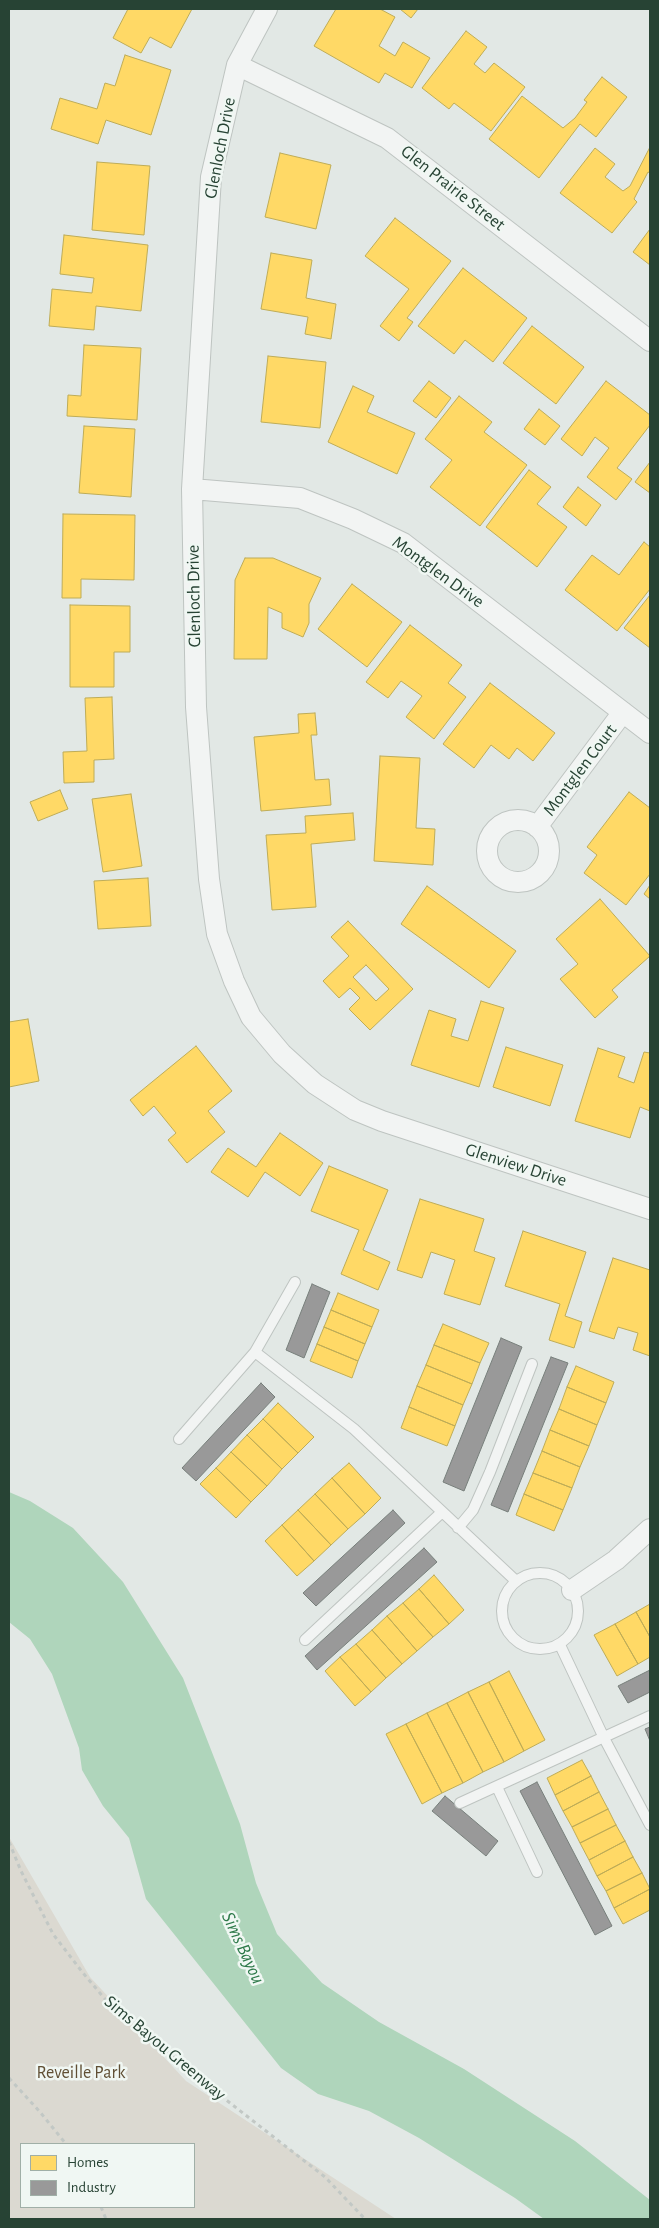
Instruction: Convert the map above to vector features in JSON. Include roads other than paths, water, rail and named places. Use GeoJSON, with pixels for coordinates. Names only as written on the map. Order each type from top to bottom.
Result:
{"type":"FeatureCollection","features":[{"type":"Feature","properties":{"kind":"street","name":"Glenloch Drive"},"geometry":{"type":"LineString","coordinates":[[267,9],[237,65],[211,178],[192,489],[196,707],[209,879],[217,934],[234,982],[251,1017],[282,1054],[316,1084],[355,1110],[382,1121]]}},
{"type":"Feature","properties":{"kind":"street","name":"Glen Prairie Street"},"geometry":{"type":"LineString","coordinates":[[237,65],[387,138],[650,341]]}},
{"type":"Feature","properties":{"kind":"street","name":"Montglen Drive"},"geometry":{"type":"LineString","coordinates":[[192,489],[300,498],[353,519],[403,543],[650,733]]}},
{"type":"Feature","properties":{"kind":"street","name":"Montglen Court"},"geometry":{"type":"LineString","coordinates":[[537,827],[623,712]]}},
{"type":"Feature","properties":{"kind":"street","name":"Glenview Drive"},"geometry":{"type":"LineString","coordinates":[[382,1121],[650,1208]]}},
{"type":"Feature","properties":{"kind":"street"},"geometry":{"type":"LineString","coordinates":[[572,1590],[616,1560],[650,1529]]}},
{"type":"Feature","properties":{"kind":"lane"},"geometry":{"type":"LineString","coordinates":[[179,1439],[255,1352],[295,1282]]}},
{"type":"Feature","properties":{"kind":"lane"},"geometry":{"type":"LineString","coordinates":[[255,1352],[354,1429],[441,1513],[516,1581]]}},
{"type":"Feature","properties":{"kind":"lane"},"geometry":{"type":"LineString","coordinates":[[458,1528],[473,1510],[480,1495],[532,1364]]}},
{"type":"Feature","properties":{"kind":"lane"},"geometry":{"type":"LineString","coordinates":[[305,1640],[441,1513]]}},
{"type":"Feature","properties":{"kind":"lane"},"geometry":{"type":"LineString","coordinates":[[540,1573],[552,1575],[563,1581],[572,1590],[578,1601],[579,1614],[576,1626],[570,1636],[560,1645],[548,1649],[535,1650],[523,1646],[512,1638],[504,1621],[503,1602],[508,1590],[516,1581],[527,1575],[540,1573]]}},
{"type":"Feature","properties":{"kind":"lane"},"geometry":{"type":"LineString","coordinates":[[560,1645],[604,1738],[650,1826]]}},
{"type":"Feature","properties":{"kind":"lane"},"geometry":{"type":"LineString","coordinates":[[460,1803],[497,1788],[650,1716]]}},
{"type":"Feature","properties":{"kind":"lane"},"geometry":{"type":"LineString","coordinates":[[497,1788],[537,1872]]}},
{"type":"Feature","properties":{"kind":"water","name":"Sims Bayou"},"geometry":{"type":"Polygon","coordinates":[[[9,1492],[30,1501],[73,1528],[123,1582],[183,1678],[240,1824],[256,1883],[277,1934],[322,1983],[379,2022],[464,2069],[575,2141],[650,2200],[650,2219],[544,2219],[515,2198],[419,2138],[369,2111],[318,2094],[281,2068],[146,1899],[129,1838],[103,1806],[82,1770],[79,1748],[52,1674],[30,1639],[9,1622],[9,1492]]]}},
{"type":"Feature","properties":{"kind":"park label","name":"Reveille Park"},"geometry":{"type":"Point","coordinates":[81,2073]}}]}
